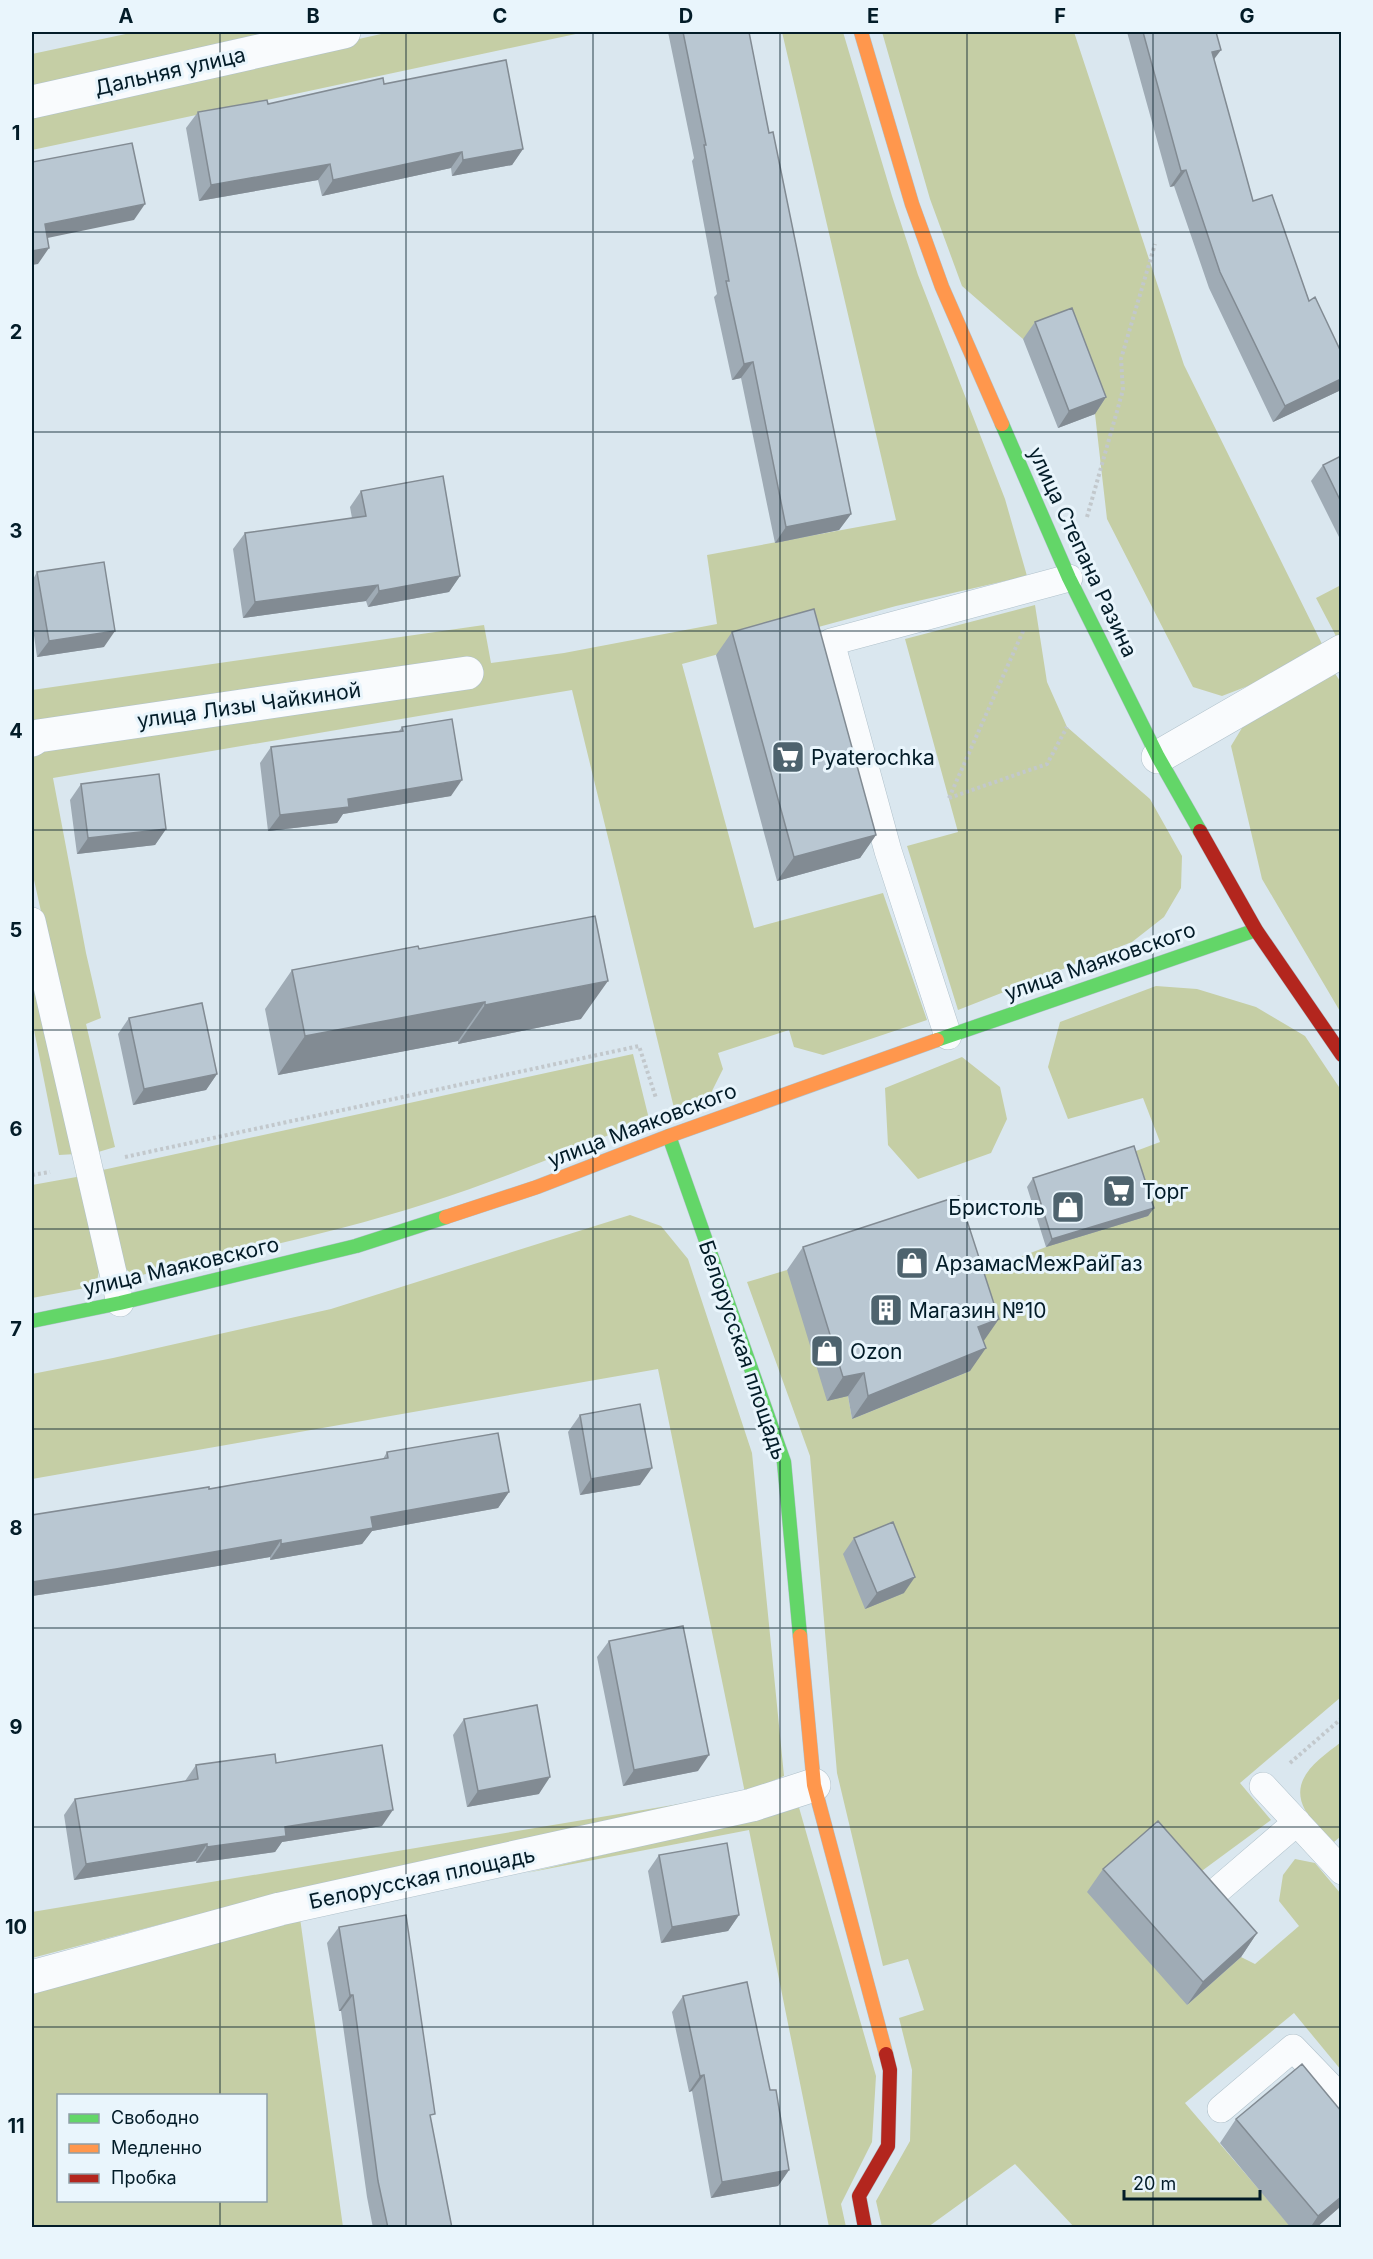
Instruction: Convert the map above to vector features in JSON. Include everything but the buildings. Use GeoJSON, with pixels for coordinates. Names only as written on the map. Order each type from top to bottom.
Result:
{"type":"FeatureCollection","features":[{"type":"Feature","properties":{"kind":"main road","name":"улица Степана Разина"},"geometry":{"type":"LineString","coordinates":[[861,32],[912,204],[942,287],[1069,578],[1158,757],[1256,930],[1341,1055]]}},
{"type":"Feature","properties":{"kind":"main road","name":"улица Маяковского"},"geometry":{"type":"LineString","coordinates":[[32,1321],[120,1303],[356,1246],[537,1187],[669,1136],[948,1036],[1256,930]]}},
{"type":"Feature","properties":{"kind":"main road","name":"Белорусская площадь"},"geometry":{"type":"LineString","coordinates":[[669,1136],[784,1462],[814,1785],[890,2070],[888,2146],[859,2196],[865,2228]]}},
{"type":"Feature","properties":{"kind":"street","name":"Дальняя улица"},"geometry":{"type":"LineString","coordinates":[[32,102],[344,32]]}},
{"type":"Feature","properties":{"kind":"street"},"geometry":{"type":"LineString","coordinates":[[1158,757],[1341,651]]}},
{"type":"Feature","properties":{"kind":"street","name":"улица Лизы Чайкиной"},"geometry":{"type":"LineString","coordinates":[[32,740],[38,736],[467,673]]}},
{"type":"Feature","properties":{"kind":"street","name":"Белорусская площадь"},"geometry":{"type":"LineString","coordinates":[[32,1977],[280,1909],[752,1805],[814,1785]]}},
{"type":"Feature","properties":{"kind":"lane"},"geometry":{"type":"LineString","coordinates":[[948,1036],[888,851],[831,642],[1069,578]]}},
{"type":"Feature","properties":{"kind":"lane"},"geometry":{"type":"LineString","coordinates":[[32,921],[120,1303]]}},
{"type":"Feature","properties":{"kind":"lane"},"geometry":{"type":"LineString","coordinates":[[1263,1786],[1341,1870]]}},
{"type":"Feature","properties":{"kind":"lane"},"geometry":{"type":"LineString","coordinates":[[1219,1889],[1296,1822]]}},
{"type":"Feature","properties":{"kind":"lane"},"geometry":{"type":"LineString","coordinates":[[1221,2109],[1293,2048],[1341,2099]]}},
{"type":"Feature","properties":{"kind":"path"},"geometry":{"type":"LineString","coordinates":[[949,798],[1047,764],[1067,727]]}},
{"type":"Feature","properties":{"kind":"path"},"geometry":{"type":"LineString","coordinates":[[32,1176],[639,1046],[669,1136]]}},
{"type":"Feature","properties":{"kind":"path"},"geometry":{"type":"LineString","coordinates":[[1263,1786],[1341,1718]]}},
{"type":"Feature","properties":{"kind":"green space"},"geometry":{"type":"Polygon","coordinates":[[[135,32],[290,32],[32,91],[32,54],[135,32]]]}},
{"type":"Feature","properties":{"kind":"green space"},"geometry":{"type":"Polygon","coordinates":[[[390,32],[585,32],[32,150],[32,112],[390,32]]]}},
{"type":"Feature","properties":{"kind":"green space"},"geometry":{"type":"Polygon","coordinates":[[[782,32],[843,32],[918,275],[1005,499],[1027,576],[896,606],[682,664],[754,928],[883,893],[927,1020],[823,1055],[794,1047],[789,1030],[718,1053],[723,1069],[710,1095],[674,1108],[572,690],[53,778],[86,953],[101,1018],[86,1024],[115,1147],[95,1153],[32,871],[32,690],[484,625],[491,663],[564,653],[717,624],[707,555],[896,520],[782,32]]]}},
{"type":"Feature","properties":{"kind":"green space"},"geometry":{"type":"Polygon","coordinates":[[[882,32],[1074,32],[1184,365],[1323,646],[1248,686],[1222,696],[1193,687],[1107,519],[1095,414],[1061,325],[1023,339],[962,286],[930,199],[882,32]]]}},
{"type":"Feature","properties":{"kind":"green space"},"geometry":{"type":"Polygon","coordinates":[[[1341,585],[1341,636],[1337,638],[1316,598],[1341,585]]]}},
{"type":"Feature","properties":{"kind":"green space"},"geometry":{"type":"Polygon","coordinates":[[[1035,605],[1047,682],[1067,727],[1150,799],[1182,856],[1181,888],[1164,917],[1132,942],[958,1010],[907,846],[958,832],[905,639],[1035,605]]]}},
{"type":"Feature","properties":{"kind":"green space"},"geometry":{"type":"Polygon","coordinates":[[[1334,672],[1342,684],[1341,1013],[1262,879],[1231,746],[1245,723],[1334,672]]]}},
{"type":"Feature","properties":{"kind":"green space"},"geometry":{"type":"Polygon","coordinates":[[[32,965],[76,1154],[59,1155],[32,1020],[32,965]]]}},
{"type":"Feature","properties":{"kind":"green space"},"geometry":{"type":"Polygon","coordinates":[[[1156,986],[1197,989],[1256,1007],[1305,1036],[1341,1090],[1341,1697],[1240,1783],[1271,1820],[1180,1887],[1187,2005],[1241,1957],[1255,1964],[1299,1926],[1279,1901],[1283,1875],[1295,1859],[1315,1863],[1341,1894],[1341,2070],[1294,2013],[1185,2103],[1291,2227],[1074,2227],[1015,2164],[928,2227],[882,2227],[876,2201],[910,2141],[912,2070],[899,2018],[924,2010],[908,1959],[883,1966],[837,1773],[810,1456],[747,1282],[787,1270],[848,1396],[852,1419],[970,1371],[962,1279],[1046,1247],[1128,1154],[1160,1142],[1143,1098],[1068,1119],[1048,1067],[1060,1022],[1156,986]]]}},
{"type":"Feature","properties":{"kind":"green space"},"geometry":{"type":"Polygon","coordinates":[[[633,1054],[649,1119],[539,1163],[456,1194],[392,1214],[281,1243],[133,1277],[117,1258],[98,1171],[633,1054]]]}},
{"type":"Feature","properties":{"kind":"green space"},"geometry":{"type":"Polygon","coordinates":[[[962,1057],[1000,1087],[1007,1119],[991,1153],[918,1179],[888,1145],[885,1088],[962,1057]]]}},
{"type":"Feature","properties":{"kind":"green space"},"geometry":{"type":"Polygon","coordinates":[[[82,1176],[101,1261],[96,1286],[32,1298],[32,1185],[82,1176]]]}},
{"type":"Feature","properties":{"kind":"green space"},"geometry":{"type":"Polygon","coordinates":[[[630,1215],[661,1226],[688,1259],[752,1453],[784,1776],[745,1793],[658,1369],[32,1479],[32,1374],[331,1309],[630,1215]]]}},
{"type":"Feature","properties":{"kind":"green space"},"geometry":{"type":"Polygon","coordinates":[[[1341,1742],[1341,1836],[1334,1842],[1305,1810],[1300,1788],[1309,1770],[1341,1742]]]}},
{"type":"Feature","properties":{"kind":"green space"},"geometry":{"type":"Polygon","coordinates":[[[745,1793],[291,1890],[32,1958],[32,1912],[745,1793]]]}},
{"type":"Feature","properties":{"kind":"green space"},"geometry":{"type":"Polygon","coordinates":[[[798,1804],[876,2076],[872,2142],[841,2204],[846,2227],[829,2227],[749,1830],[526,1873],[756,1819],[798,1804]]]}},
{"type":"Feature","properties":{"kind":"green space"},"geometry":{"type":"Polygon","coordinates":[[[300,1918],[343,2227],[32,2228],[32,1993],[300,1918]]]}},
{"type":"Feature","properties":{"kind":"traffic: fast"},"geometry":{"type":"LineString","coordinates":[[1002,424],[1069,578],[1158,757],[1200,831]]}},
{"type":"Feature","properties":{"kind":"traffic: fast"},"geometry":{"type":"LineString","coordinates":[[937,1040],[1256,930]]}},
{"type":"Feature","properties":{"kind":"traffic: fast"},"geometry":{"type":"LineString","coordinates":[[669,1136],[784,1462],[800,1636]]}},
{"type":"Feature","properties":{"kind":"traffic: fast"},"geometry":{"type":"LineString","coordinates":[[32,1321],[120,1303],[356,1246],[446,1217]]}},
{"type":"Feature","properties":{"kind":"traffic: slow"},"geometry":{"type":"LineString","coordinates":[[861,32],[912,204],[942,287],[1002,424]]}},
{"type":"Feature","properties":{"kind":"traffic: slow"},"geometry":{"type":"LineString","coordinates":[[446,1217],[537,1187],[669,1136],[937,1040]]}},
{"type":"Feature","properties":{"kind":"traffic: slow"},"geometry":{"type":"LineString","coordinates":[[800,1636],[814,1785],[886,2054]]}},
{"type":"Feature","properties":{"kind":"traffic: jam"},"geometry":{"type":"LineString","coordinates":[[1200,831],[1256,930],[1342,1055]]}},
{"type":"Feature","properties":{"kind":"traffic: jam"},"geometry":{"type":"LineString","coordinates":[[865,2228],[859,2196],[888,2146],[890,2070],[886,2054]]}},
{"type":"Feature","properties":{"kind":"place","name":"Pyaterochka"},"geometry":{"type":"Point","coordinates":[788,757]}},
{"type":"Feature","properties":{"kind":"place","name":"Торг"},"geometry":{"type":"Point","coordinates":[1119,1191]}},
{"type":"Feature","properties":{"kind":"place","name":"Бристоль"},"geometry":{"type":"Point","coordinates":[1068,1207]}},
{"type":"Feature","properties":{"kind":"place","name":"АрзамасМежРайГаз"},"geometry":{"type":"Point","coordinates":[912,1263]}},
{"type":"Feature","properties":{"kind":"place","name":"Магазин №10"},"geometry":{"type":"Point","coordinates":[886,1310]}},
{"type":"Feature","properties":{"kind":"place","name":"Ozon"},"geometry":{"type":"Point","coordinates":[827,1351]}}]}
